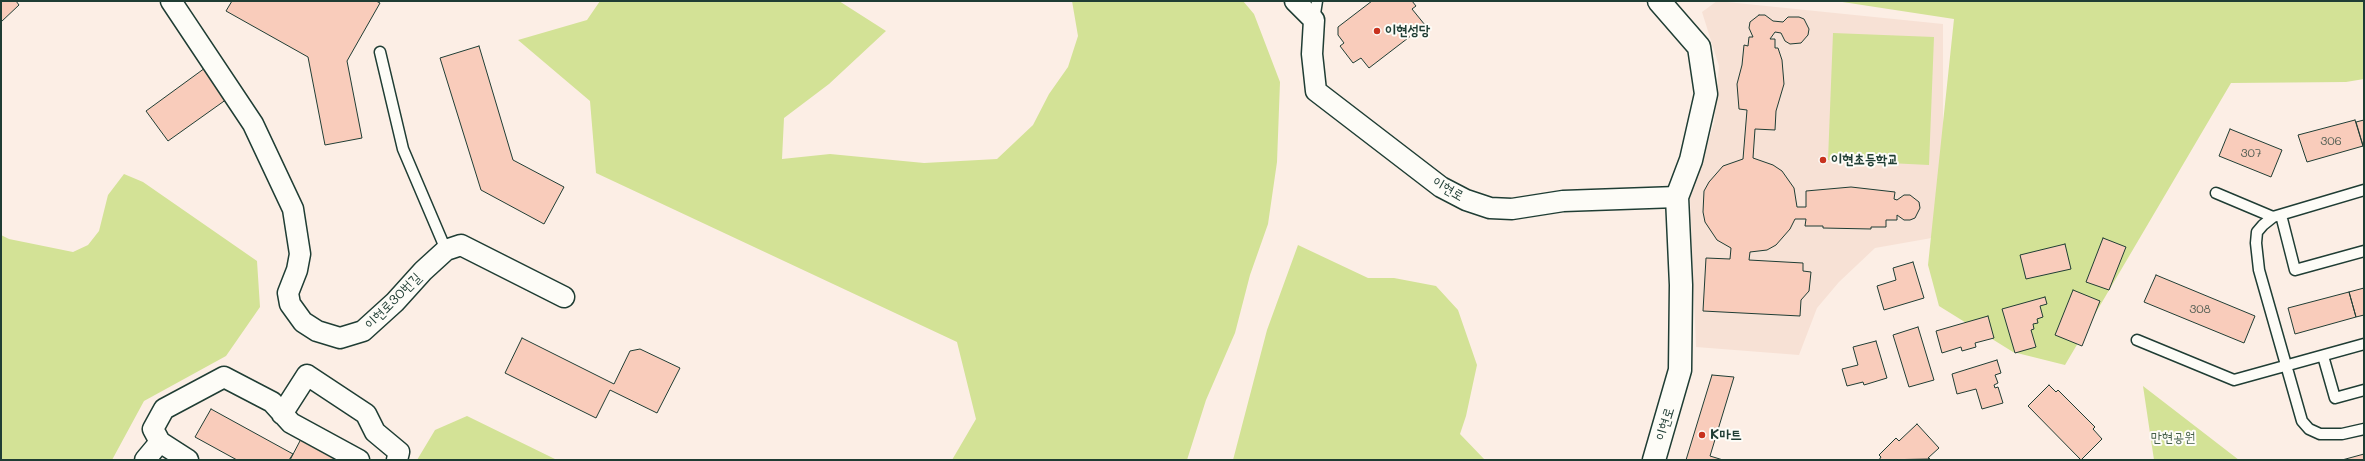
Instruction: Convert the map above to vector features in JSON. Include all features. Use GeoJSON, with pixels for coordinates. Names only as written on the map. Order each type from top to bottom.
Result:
{"type":"FeatureCollection","features":[{"type":"Feature","properties":{"kind":"street","name":"이현로30번길"},"geometry":{"type":"LineString","coordinates":[[171,1],[253,124],[293,209],[300,254],[297,270],[288,293],[290,304],[302,322],[316,331],[340,338],[363,331],[395,302],[423,271],[446,250]]}},
{"type":"Feature","properties":{"kind":"street"},"geometry":{"type":"LineString","coordinates":[[1295,1],[1314,20]]}},
{"type":"Feature","properties":{"kind":"street","name":"이현로"},"geometry":{"type":"LineString","coordinates":[[1654,460],[1680,370],[1681,285],[1677,196],[1691,160],[1706,94],[1699,47],[1659,1]]}},
{"type":"Feature","properties":{"kind":"street","name":"이현로"},"geometry":{"type":"LineString","coordinates":[[1314,20],[1312,54],[1316,92],[1441,187],[1466,200],[1490,208],[1512,210],[1563,201],[1677,196]]}},
{"type":"Feature","properties":{"kind":"street"},"geometry":{"type":"LineString","coordinates":[[446,250],[461,245],[564,297]]}},
{"type":"Feature","properties":{"kind":"street"},"geometry":{"type":"LineString","coordinates":[[282,414],[307,375],[366,414],[375,432],[399,452],[397,460]]}},
{"type":"Feature","properties":{"kind":"street"},"geometry":{"type":"LineString","coordinates":[[188,460],[160,442],[153,429],[164,409],[224,378],[272,402],[291,423],[358,460]]}},
{"type":"Feature","properties":{"kind":"street"},"geometry":{"type":"LineString","coordinates":[[145,460],[160,442]]}},
{"type":"Feature","properties":{"kind":"lane"},"geometry":{"type":"LineString","coordinates":[[1314,20],[1317,1]]}},
{"type":"Feature","properties":{"kind":"lane"},"geometry":{"type":"LineString","coordinates":[[380,52],[403,149],[446,250]]}},
{"type":"Feature","properties":{"kind":"lane"},"geometry":{"type":"LineString","coordinates":[[2364,190],[2277,216],[2263,225],[2257,232],[2256,242],[2259,270],[2285,366],[2302,421],[2309,429],[2320,434],[2329,435],[2364,429]]}},
{"type":"Feature","properties":{"kind":"lane"},"geometry":{"type":"LineString","coordinates":[[2216,193],[2277,216]]}},
{"type":"Feature","properties":{"kind":"lane"},"geometry":{"type":"LineString","coordinates":[[2277,216],[2295,270],[2364,251]]}},
{"type":"Feature","properties":{"kind":"lane"},"geometry":{"type":"LineString","coordinates":[[2137,340],[2234,380],[2364,344]]}},
{"type":"Feature","properties":{"kind":"lane"},"geometry":{"type":"LineString","coordinates":[[2323,356],[2335,398],[2364,390]]}},
{"type":"Feature","properties":{"kind":"shaded area","name":"이현초등학교"},"geometry":{"type":"Polygon","coordinates":[[[1717,1],[1943,24],[1943,236],[1875,248],[1839,282],[1817,308],[1799,355],[1696,347],[1690,198],[1714,123],[1719,66],[1702,12],[1717,1]]]}},
{"type":"Feature","properties":{"kind":"green space"},"geometry":{"type":"Polygon","coordinates":[[[600,1],[839,1],[886,31],[829,84],[784,118],[782,159],[830,154],[924,163],[997,159],[1033,125],[1049,94],[1068,67],[1078,36],[1072,1],[1243,1],[1254,14],[1280,82],[1277,162],[1268,224],[1250,275],[1235,333],[1206,400],[1187,460],[952,460],[976,419],[957,342],[596,173],[590,101],[518,40],[587,20],[600,1]]]}},
{"type":"Feature","properties":{"kind":"green space"},"geometry":{"type":"Polygon","coordinates":[[[1836,1],[2364,1],[2364,79],[2346,82],[2231,83],[2065,365],[2013,352],[1939,306],[1928,265],[1954,19],[1836,1]]]}},
{"type":"Feature","properties":{"kind":"green space"},"geometry":{"type":"Polygon","coordinates":[[[1833,33],[1934,37],[1929,165],[1828,160],[1833,33]]]}},
{"type":"Feature","properties":{"kind":"green space"},"geometry":{"type":"Polygon","coordinates":[[[124,174],[143,182],[257,261],[260,307],[226,356],[144,401],[112,460],[1,460],[1,235],[9,239],[73,252],[88,245],[99,231],[108,195],[124,174]]]}},
{"type":"Feature","properties":{"kind":"green space"},"geometry":{"type":"Polygon","coordinates":[[[1298,245],[1368,278],[1394,278],[1436,286],[1458,310],[1477,365],[1466,416],[1460,434],[1485,460],[1233,460],[1267,330],[1298,245]]]}},
{"type":"Feature","properties":{"kind":"green space","name":"만현공원"},"geometry":{"type":"Polygon","coordinates":[[[2143,386],[2239,460],[2154,460],[2143,386]]]}},
{"type":"Feature","properties":{"kind":"green space"},"geometry":{"type":"Polygon","coordinates":[[[467,416],[557,460],[417,460],[435,430],[467,416]]]}},
{"type":"Feature","properties":{"kind":"building"},"geometry":{"type":"Polygon","coordinates":[[[1,1],[16,1],[19,5],[1,22],[1,1]]]}},
{"type":"Feature","properties":{"kind":"building"},"geometry":{"type":"Polygon","coordinates":[[[232,1],[376,1],[380,3],[347,61],[362,138],[325,145],[308,57],[226,11],[232,1]]]}},
{"type":"Feature","properties":{"kind":"building","name":"이현성당"},"geometry":{"type":"Polygon","coordinates":[[[1372,1],[1412,1],[1416,6],[1412,9],[1425,25],[1369,68],[1361,58],[1353,63],[1340,46],[1344,43],[1338,35],[1338,27],[1372,1]]]}},
{"type":"Feature","properties":{"kind":"building"},"geometry":{"type":"Polygon","coordinates":[[[1759,15],[1765,15],[1773,21],[1783,22],[1788,17],[1799,17],[1804,19],[1809,29],[1808,35],[1801,43],[1790,44],[1785,41],[1781,33],[1775,32],[1770,39],[1775,39],[1775,48],[1778,48],[1782,60],[1784,84],[1776,111],[1775,130],[1755,129],[1753,158],[1773,165],[1782,171],[1794,188],[1797,207],[1806,207],[1806,191],[1851,187],[1895,192],[1894,199],[1897,200],[1904,195],[1910,195],[1919,202],[1920,208],[1915,218],[1904,220],[1897,215],[1897,220],[1886,220],[1886,227],[1871,227],[1871,229],[1805,226],[1806,219],[1795,219],[1790,229],[1776,245],[1767,250],[1750,252],[1749,260],[1803,263],[1803,271],[1811,272],[1809,291],[1801,300],[1800,316],[1703,311],[1706,258],[1730,259],[1731,248],[1717,240],[1705,222],[1703,212],[1704,191],[1709,182],[1723,166],[1743,159],[1747,110],[1739,109],[1737,84],[1742,65],[1744,45],[1748,46],[1749,37],[1753,37],[1749,28],[1750,22],[1759,15]]]}},
{"type":"Feature","properties":{"kind":"building"},"geometry":{"type":"Polygon","coordinates":[[[479,46],[513,160],[564,187],[544,224],[481,190],[440,58],[479,46]]]}},
{"type":"Feature","properties":{"kind":"building"},"geometry":{"type":"Polygon","coordinates":[[[205,68],[227,99],[168,141],[146,111],[205,68]]]}},
{"type":"Feature","properties":{"kind":"building"},"geometry":{"type":"Polygon","coordinates":[[[2355,120],[2363,146],[2307,162],[2298,135],[2355,120]]]}},
{"type":"Feature","properties":{"kind":"building"},"geometry":{"type":"Polygon","coordinates":[[[2364,120],[2364,149],[2356,122],[2364,120]]]}},
{"type":"Feature","properties":{"kind":"building"},"geometry":{"type":"Polygon","coordinates":[[[2230,129],[2282,150],[2271,177],[2219,156],[2230,129]]]}},
{"type":"Feature","properties":{"kind":"building"},"geometry":{"type":"Polygon","coordinates":[[[2103,238],[2126,247],[2109,290],[2086,282],[2103,238]]]}},
{"type":"Feature","properties":{"kind":"building"},"geometry":{"type":"Polygon","coordinates":[[[2065,244],[2071,269],[2026,279],[2020,255],[2065,244]]]}},
{"type":"Feature","properties":{"kind":"building"},"geometry":{"type":"Polygon","coordinates":[[[1913,262],[1924,298],[1884,310],[1877,286],[1896,280],[1893,268],[1913,262]]]}},
{"type":"Feature","properties":{"kind":"building"},"geometry":{"type":"Polygon","coordinates":[[[2156,275],[2255,316],[2244,343],[2144,302],[2156,275]]]}},
{"type":"Feature","properties":{"kind":"building"},"geometry":{"type":"Polygon","coordinates":[[[2364,288],[2364,315],[2356,317],[2349,292],[2364,288]]]}},
{"type":"Feature","properties":{"kind":"building"},"geometry":{"type":"Polygon","coordinates":[[[2073,290],[2100,301],[2082,346],[2055,335],[2073,290]]]}},
{"type":"Feature","properties":{"kind":"building"},"geometry":{"type":"Polygon","coordinates":[[[2349,292],[2356,317],[2295,334],[2288,308],[2349,292]]]}},
{"type":"Feature","properties":{"kind":"building"},"geometry":{"type":"Polygon","coordinates":[[[2045,297],[2047,304],[2040,306],[2043,317],[2037,319],[2038,323],[2033,324],[2034,329],[2031,330],[2036,347],[2015,353],[2002,309],[2045,297]]]}},
{"type":"Feature","properties":{"kind":"building"},"geometry":{"type":"Polygon","coordinates":[[[1988,316],[1994,338],[1975,343],[1976,347],[1962,351],[1961,347],[1942,353],[1936,331],[1988,316]]]}},
{"type":"Feature","properties":{"kind":"building"},"geometry":{"type":"Polygon","coordinates":[[[1918,327],[1934,380],[1909,387],[1893,335],[1918,327]]]}},
{"type":"Feature","properties":{"kind":"building"},"geometry":{"type":"Polygon","coordinates":[[[522,338],[614,384],[630,351],[640,349],[680,368],[657,413],[610,390],[596,418],[505,373],[522,338]]]}},
{"type":"Feature","properties":{"kind":"building"},"geometry":{"type":"Polygon","coordinates":[[[1876,341],[1887,378],[1864,385],[1863,382],[1847,386],[1842,369],[1858,365],[1853,347],[1876,341]]]}},
{"type":"Feature","properties":{"kind":"building"},"geometry":{"type":"Polygon","coordinates":[[[1997,360],[2001,373],[1995,375],[1998,383],[1994,385],[1995,388],[1998,387],[2003,403],[1982,409],[1976,389],[1957,394],[1952,374],[1997,360]]]}},
{"type":"Feature","properties":{"kind":"building"},"geometry":{"type":"Polygon","coordinates":[[[1712,375],[1734,377],[1710,456],[1723,460],[1686,460],[1712,375]]]}},
{"type":"Feature","properties":{"kind":"building"},"geometry":{"type":"Polygon","coordinates":[[[2049,385],[2056,392],[2058,390],[2095,427],[2093,429],[2102,439],[2081,460],[2028,406],[2049,385]]]}},
{"type":"Feature","properties":{"kind":"building"},"geometry":{"type":"Polygon","coordinates":[[[211,409],[293,454],[289,460],[237,460],[195,437],[211,409]]]}},
{"type":"Feature","properties":{"kind":"building"},"geometry":{"type":"Polygon","coordinates":[[[1917,424],[1939,448],[1928,458],[1930,459],[1879,460],[1881,457],[1879,455],[1896,438],[1899,441],[1917,424]]]}},
{"type":"Feature","properties":{"kind":"building"},"geometry":{"type":"Polygon","coordinates":[[[301,439],[338,460],[290,460],[301,439]]]}},
{"type":"Feature","properties":{"kind":"building"},"geometry":{"type":"Polygon","coordinates":[[[2364,454],[2364,460],[2342,460],[2364,454]]]}},
{"type":"Feature","properties":{"kind":"place","name":"이현성당"},"geometry":{"type":"Point","coordinates":[1377,31]}},
{"type":"Feature","properties":{"kind":"place","name":"이현초등학교"},"geometry":{"type":"Point","coordinates":[1823,160]}},
{"type":"Feature","properties":{"kind":"place","name":"K마트"},"geometry":{"type":"Point","coordinates":[1702,435]}}]}
